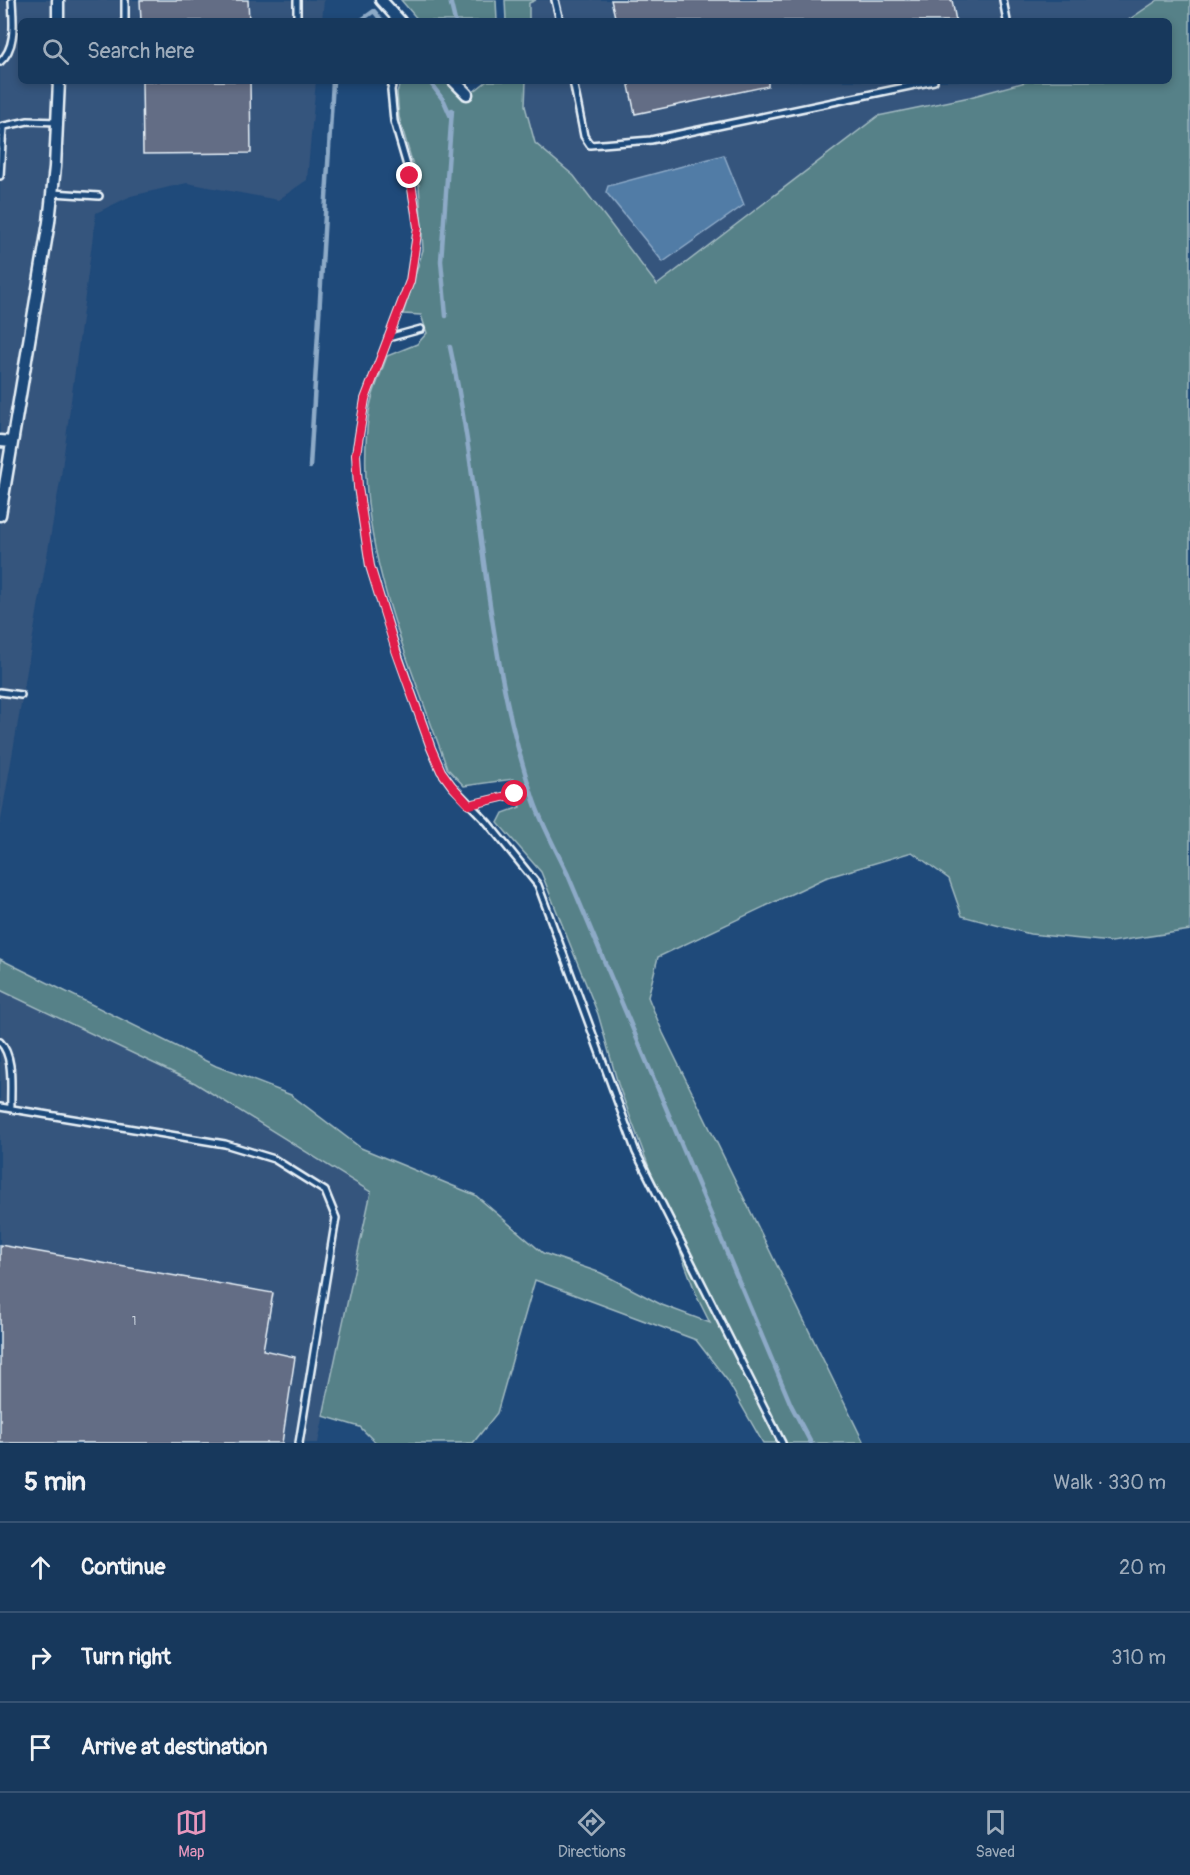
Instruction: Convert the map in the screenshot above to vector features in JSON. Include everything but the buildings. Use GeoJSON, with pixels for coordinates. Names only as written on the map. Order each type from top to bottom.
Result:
{"type":"FeatureCollection","features":[{"type":"Feature","properties":{"kind":"street"},"geometry":{"type":"LineString","coordinates":[[58,0],[58,18]]}},
{"type":"Feature","properties":{"kind":"street"},"geometry":{"type":"LineString","coordinates":[[381,0],[397,18]]}},
{"type":"Feature","properties":{"kind":"street"},"geometry":{"type":"LineString","coordinates":[[0,515],[53,193],[59,84]]}},
{"type":"Feature","properties":{"kind":"street"},"geometry":{"type":"LineString","coordinates":[[457,84],[467,94]]}},
{"type":"Feature","properties":{"kind":"street"},"geometry":{"type":"LineString","coordinates":[[0,441],[12,442]]}},
{"type":"Feature","properties":{"kind":"lane"},"geometry":{"type":"LineString","coordinates":[[0,62],[13,38],[12,0]]}},
{"type":"Feature","properties":{"kind":"lane"},"geometry":{"type":"LineString","coordinates":[[125,0],[125,18]]}},
{"type":"Feature","properties":{"kind":"lane"},"geometry":{"type":"LineString","coordinates":[[297,0],[297,18]]}},
{"type":"Feature","properties":{"kind":"lane"},"geometry":{"type":"LineString","coordinates":[[555,0],[559,18]]}},
{"type":"Feature","properties":{"kind":"lane"},"geometry":{"type":"LineString","coordinates":[[1003,0],[1006,18]]}},
{"type":"Feature","properties":{"kind":"lane"},"geometry":{"type":"LineString","coordinates":[[392,84],[394,121],[410,176],[418,227],[410,281],[365,399],[356,454],[358,487],[370,566],[396,651],[431,748],[446,779],[488,822],[537,885],[636,1152],[782,1443]]}},
{"type":"Feature","properties":{"kind":"lane"},"geometry":{"type":"LineString","coordinates":[[574,84],[584,136],[590,145],[651,140],[920,84]]}},
{"type":"Feature","properties":{"kind":"lane"},"geometry":{"type":"LineString","coordinates":[[0,176],[2,127],[28,121],[58,122]]}},
{"type":"Feature","properties":{"kind":"lane"},"geometry":{"type":"LineString","coordinates":[[53,193],[99,196]]}},
{"type":"Feature","properties":{"kind":"lane"},"geometry":{"type":"LineString","coordinates":[[388,338],[421,329]]}},
{"type":"Feature","properties":{"kind":"lane"},"geometry":{"type":"LineString","coordinates":[[0,692],[21,695]]}},
{"type":"Feature","properties":{"kind":"lane"},"geometry":{"type":"LineString","coordinates":[[469,805],[515,794]]}},
{"type":"Feature","properties":{"kind":"lane"},"geometry":{"type":"LineString","coordinates":[[0,1042],[5,1047],[10,1062],[11,1109]]}},
{"type":"Feature","properties":{"kind":"lane"},"geometry":{"type":"LineString","coordinates":[[0,1107],[225,1144],[274,1159],[325,1191],[336,1218],[299,1443]]}},
{"type":"Feature","properties":{"kind":"shaded area"},"geometry":{"type":"Polygon","coordinates":[[[0,0],[324,0],[322,18],[18,18],[18,84],[316,84],[307,180],[278,200],[187,183],[131,196],[96,213],[61,476],[0,825],[0,0]]]}},
{"type":"Feature","properties":{"kind":"shaded area"},"geometry":{"type":"Polygon","coordinates":[[[536,0],[1158,0],[1131,18],[529,18],[529,3],[536,0]]]}},
{"type":"Feature","properties":{"kind":"shaded area"},"geometry":{"type":"Polygon","coordinates":[[[526,84],[1018,84],[970,97],[878,116],[657,285],[574,176],[535,143],[525,106],[526,84]]]}},
{"type":"Feature","properties":{"kind":"shaded area"},"geometry":{"type":"Polygon","coordinates":[[[724,155],[744,205],[663,262],[606,192],[608,186],[724,155]]]}},
{"type":"Feature","properties":{"kind":"shaded area"},"geometry":{"type":"Polygon","coordinates":[[[0,990],[195,1083],[371,1192],[318,1443],[0,1443],[0,990]]]}},
{"type":"Feature","properties":{"kind":"green space"},"geometry":{"type":"Polygon","coordinates":[[[401,0],[496,0],[497,18],[416,18],[401,0]]]}},
{"type":"Feature","properties":{"kind":"green space"},"geometry":{"type":"Polygon","coordinates":[[[505,0],[536,0],[529,3],[529,18],[506,18],[505,0]]]}},
{"type":"Feature","properties":{"kind":"green space"},"geometry":{"type":"Polygon","coordinates":[[[1158,0],[1190,0],[1190,930],[1111,942],[1030,934],[962,916],[949,879],[912,852],[825,878],[658,957],[648,997],[663,1033],[864,1443],[763,1443],[727,1380],[696,1340],[535,1280],[497,1413],[473,1443],[376,1443],[360,1427],[323,1416],[371,1192],[195,1083],[0,990],[0,959],[216,1066],[291,1095],[361,1148],[475,1195],[543,1253],[601,1273],[662,1305],[710,1323],[698,1299],[618,1084],[598,1014],[541,872],[498,823],[503,813],[520,807],[513,779],[464,786],[447,768],[386,594],[375,549],[368,504],[366,458],[370,405],[387,356],[417,344],[427,333],[421,315],[403,314],[423,250],[419,186],[399,117],[397,92],[400,84],[448,84],[463,100],[483,84],[526,84],[525,106],[535,143],[574,176],[657,285],[878,116],[970,97],[1018,84],[1172,84],[1172,18],[1131,18],[1158,0]]]}},
{"type":"Feature","properties":{"kind":"waterway"},"geometry":{"type":"LineString","coordinates":[[450,0],[454,18]]}},
{"type":"Feature","properties":{"kind":"waterway"},"geometry":{"type":"LineString","coordinates":[[364,18],[374,11],[380,18]]}},
{"type":"Feature","properties":{"kind":"waterway"},"geometry":{"type":"LineString","coordinates":[[310,467],[333,84]]}},
{"type":"Feature","properties":{"kind":"waterway"},"geometry":{"type":"LineString","coordinates":[[431,84],[444,101],[451,117]]}},
{"type":"Feature","properties":{"kind":"waterway"},"geometry":{"type":"LineString","coordinates":[[446,316],[441,261],[452,110]]}},
{"type":"Feature","properties":{"kind":"waterway"},"geometry":{"type":"LineString","coordinates":[[450,347],[470,461],[504,690],[517,746],[534,801],[568,875],[791,1405],[811,1443]]}},
{"type":"Feature","properties":{"kind":"route"},"geometry":{"type":"LineString","coordinates":[[410,176],[418,227],[410,281],[365,399],[356,454],[358,487],[370,566],[396,651],[441,771],[469,805],[515,794]]}}]}
